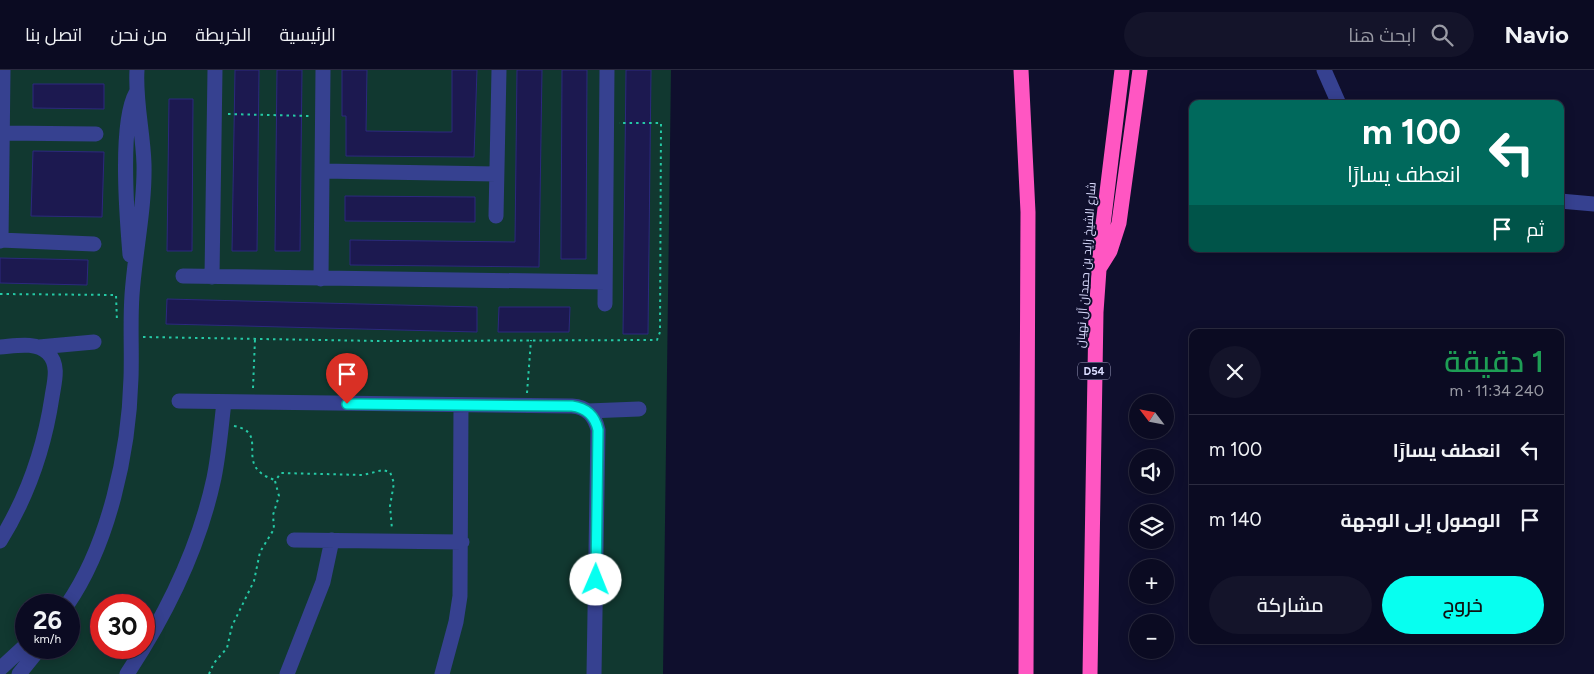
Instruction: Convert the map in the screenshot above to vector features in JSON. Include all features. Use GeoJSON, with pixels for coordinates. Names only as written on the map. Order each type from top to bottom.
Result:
{"type":"FeatureCollection","features":[{"type":"Feature","properties":{"kind":"highway"},"geometry":{"type":"LineString","coordinates":[[1021,70],[1028,222],[1026,674]]}},
{"type":"Feature","properties":{"kind":"highway","name":"شارع الشيخ زايد بن حمدان آل نهيان"},"geometry":{"type":"LineString","coordinates":[[1090,674],[1094,383],[1099,269],[1122,70]]}},
{"type":"Feature","properties":{"kind":"highway"},"geometry":{"type":"LineString","coordinates":[[1099,269],[1110,251],[1119,223],[1140,70]]}},
{"type":"Feature","properties":{"kind":"street"},"geometry":{"type":"LineString","coordinates":[[3,70],[0,240],[94,244]]}},
{"type":"Feature","properties":{"kind":"street"},"geometry":{"type":"LineString","coordinates":[[73,594],[95,550],[117,483],[129,414],[133,282],[142,211],[143,146],[136,93],[137,70]]}},
{"type":"Feature","properties":{"kind":"street"},"geometry":{"type":"LineString","coordinates":[[212,277],[215,70]]}},
{"type":"Feature","properties":{"kind":"street"},"geometry":{"type":"LineString","coordinates":[[321,279],[323,70]]}},
{"type":"Feature","properties":{"kind":"street"},"geometry":{"type":"LineString","coordinates":[[496,216],[499,70]]}},
{"type":"Feature","properties":{"kind":"street"},"geometry":{"type":"LineString","coordinates":[[605,304],[607,70]]}},
{"type":"Feature","properties":{"kind":"street"},"geometry":{"type":"LineString","coordinates":[[1324,70],[1337,100]]}},
{"type":"Feature","properties":{"kind":"street"},"geometry":{"type":"LineString","coordinates":[[133,282],[126,210],[127,146],[129,108],[136,93]]}},
{"type":"Feature","properties":{"kind":"street"},"geometry":{"type":"LineString","coordinates":[[2,133],[96,134]]}},
{"type":"Feature","properties":{"kind":"street"},"geometry":{"type":"LineString","coordinates":[[127,146],[143,146]]}},
{"type":"Feature","properties":{"kind":"street"},"geometry":{"type":"LineString","coordinates":[[322,171],[496,174]]}},
{"type":"Feature","properties":{"kind":"street"},"geometry":{"type":"LineString","coordinates":[[1564,201],[1594,204]]}},
{"type":"Feature","properties":{"kind":"street"},"geometry":{"type":"LineString","coordinates":[[126,210],[142,211]]}},
{"type":"Feature","properties":{"kind":"street"},"geometry":{"type":"LineString","coordinates":[[183,276],[605,282]]}},
{"type":"Feature","properties":{"kind":"street"},"geometry":{"type":"LineString","coordinates":[[0,347],[31,345],[39,347],[94,342]]}},
{"type":"Feature","properties":{"kind":"street"},"geometry":{"type":"LineString","coordinates":[[0,542],[28,490],[48,424],[55,371],[52,359],[39,347]]}},
{"type":"Feature","properties":{"kind":"street"},"geometry":{"type":"LineString","coordinates":[[179,401],[572,406],[588,411],[639,409]]}},
{"type":"Feature","properties":{"kind":"street"},"geometry":{"type":"LineString","coordinates":[[127,674],[164,611],[197,536],[214,479],[224,402]]}},
{"type":"Feature","properties":{"kind":"street"},"geometry":{"type":"LineString","coordinates":[[442,674],[456,622],[460,596],[462,542],[461,405]]}},
{"type":"Feature","properties":{"kind":"street"},"geometry":{"type":"LineString","coordinates":[[588,411],[595,420],[598,430],[594,674]]}},
{"type":"Feature","properties":{"kind":"street"},"geometry":{"type":"LineString","coordinates":[[294,540],[462,542]]}},
{"type":"Feature","properties":{"kind":"street"},"geometry":{"type":"LineString","coordinates":[[287,674],[320,590],[332,540]]}},
{"type":"Feature","properties":{"kind":"street"},"geometry":{"type":"LineString","coordinates":[[1092,552],[1097,586],[1097,674]]}},
{"type":"Feature","properties":{"kind":"street"},"geometry":{"type":"LineString","coordinates":[[0,669],[15,655]]}},
{"type":"Feature","properties":{"kind":"street"},"geometry":{"type":"LineString","coordinates":[[19,674],[31,659]]}},
{"type":"Feature","properties":{"kind":"path"},"geometry":{"type":"LineString","coordinates":[[214,114],[323,116]]}},
{"type":"Feature","properties":{"kind":"path"},"geometry":{"type":"LineString","coordinates":[[131,336],[256,339],[657,340],[660,332],[661,124],[607,123]]}},
{"type":"Feature","properties":{"kind":"path"},"geometry":{"type":"LineString","coordinates":[[0,294],[116,294],[117,327]]}},
{"type":"Feature","properties":{"kind":"path"},"geometry":{"type":"LineString","coordinates":[[252,403],[256,339]]}},
{"type":"Feature","properties":{"kind":"path"},"geometry":{"type":"LineString","coordinates":[[526,405],[531,340]]}},
{"type":"Feature","properties":{"kind":"path"},"geometry":{"type":"LineString","coordinates":[[221,425],[236,426],[248,433],[253,446],[254,467],[260,475],[275,480]]}},
{"type":"Feature","properties":{"kind":"green space"},"geometry":{"type":"Polygon","coordinates":[[[0,70],[671,70],[663,674],[0,674],[0,70]]]}},
{"type":"Feature","properties":{"kind":"building"},"geometry":{"type":"Polygon","coordinates":[[[235,70],[259,70],[257,251],[232,251],[235,70]]]}},
{"type":"Feature","properties":{"kind":"building"},"geometry":{"type":"Polygon","coordinates":[[[277,70],[302,70],[300,251],[275,251],[277,70]]]}},
{"type":"Feature","properties":{"kind":"building"},"geometry":{"type":"Polygon","coordinates":[[[342,70],[367,70],[366,131],[452,132],[452,70],[477,70],[474,157],[346,156],[346,116],[342,116],[342,70]]]}},
{"type":"Feature","properties":{"kind":"building"},"geometry":{"type":"Polygon","coordinates":[[[517,70],[542,70],[539,267],[350,265],[350,240],[515,242],[517,70]]]}},
{"type":"Feature","properties":{"kind":"building"},"geometry":{"type":"Polygon","coordinates":[[[562,70],[587,70],[586,259],[561,259],[562,70]]]}},
{"type":"Feature","properties":{"kind":"building"},"geometry":{"type":"Polygon","coordinates":[[[626,70],[651,70],[648,334],[623,334],[626,70]]]}},
{"type":"Feature","properties":{"kind":"building"},"geometry":{"type":"Polygon","coordinates":[[[33,84],[104,84],[104,109],[33,108],[33,84]]]}},
{"type":"Feature","properties":{"kind":"building"},"geometry":{"type":"Polygon","coordinates":[[[169,99],[193,99],[192,251],[167,251],[169,99]]]}},
{"type":"Feature","properties":{"kind":"building"},"geometry":{"type":"Polygon","coordinates":[[[33,151],[104,152],[102,217],[31,216],[33,151]]]}},
{"type":"Feature","properties":{"kind":"building"},"geometry":{"type":"Polygon","coordinates":[[[345,196],[475,197],[475,222],[345,221],[345,196]]]}},
{"type":"Feature","properties":{"kind":"building"},"geometry":{"type":"Polygon","coordinates":[[[0,258],[88,260],[87,285],[0,283],[0,258]]]}},
{"type":"Feature","properties":{"kind":"building"},"geometry":{"type":"Polygon","coordinates":[[[167,299],[477,307],[477,332],[166,324],[167,299]]]}},
{"type":"Feature","properties":{"kind":"building"},"geometry":{"type":"Polygon","coordinates":[[[499,307],[570,307],[569,332],[498,332],[499,307]]]}},
{"type":"Feature","properties":{"kind":"route"},"geometry":{"type":"LineString","coordinates":[[347,404],[578,406],[588,411],[595,420],[598,430],[596,580]]}}]}
